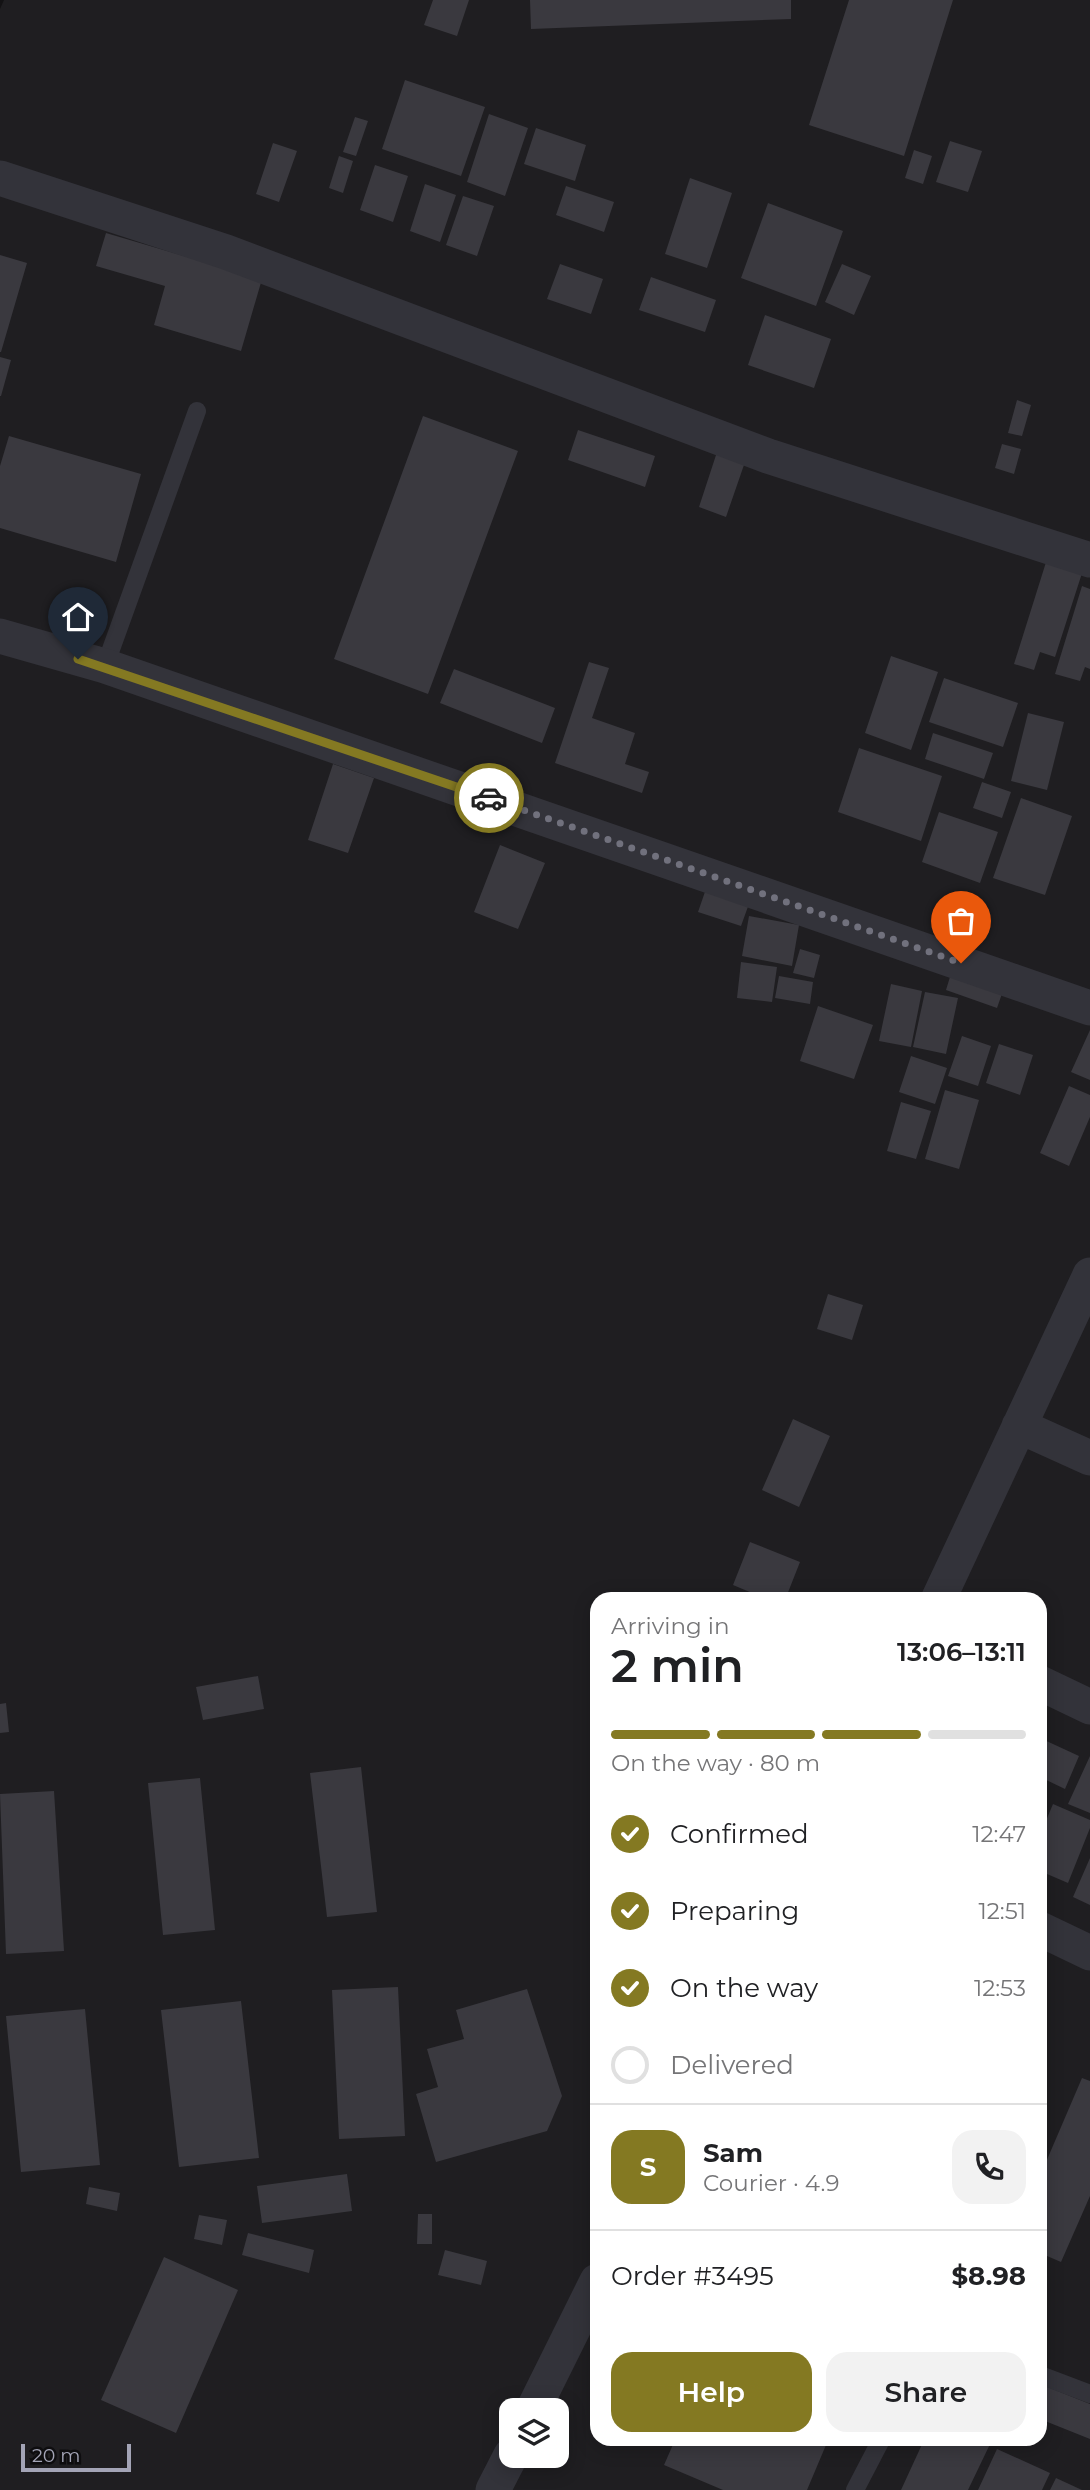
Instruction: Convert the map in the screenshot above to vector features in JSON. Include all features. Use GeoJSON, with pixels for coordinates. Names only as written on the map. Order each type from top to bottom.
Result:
{"type":"FeatureCollection","features":[{"type":"Feature","properties":{"kind":"street"},"geometry":{"type":"LineString","coordinates":[[0,178],[226,252],[768,456],[1090,560]]}},
{"type":"Feature","properties":{"kind":"street"},"geometry":{"type":"LineString","coordinates":[[0,636],[104,666],[1090,1008]]}},
{"type":"Feature","properties":{"kind":"street"},"geometry":{"type":"LineString","coordinates":[[941,1592],[1088,1285]]}},
{"type":"Feature","properties":{"kind":"street"},"geometry":{"type":"LineString","coordinates":[[1019,1426],[1090,1458]]}},
{"type":"Feature","properties":{"kind":"street"},"geometry":{"type":"LineString","coordinates":[[1047,1687],[1090,1707]]}},
{"type":"Feature","properties":{"kind":"street"},"geometry":{"type":"LineString","coordinates":[[1047,1932],[1090,1953]]}},
{"type":"Feature","properties":{"kind":"street"},"geometry":{"type":"LineString","coordinates":[[539,2398],[590,2295]]}},
{"type":"Feature","properties":{"kind":"street"},"geometry":{"type":"LineString","coordinates":[[494,2490],[505,2468]]}},
{"type":"Feature","properties":{"kind":"lane"},"geometry":{"type":"LineString","coordinates":[[104,666],[197,411]]}},
{"type":"Feature","properties":{"kind":"lane"},"geometry":{"type":"LineString","coordinates":[[1047,2378],[1090,2394]]}},
{"type":"Feature","properties":{"kind":"lane"},"geometry":{"type":"LineString","coordinates":[[855,2490],[878,2446]]}},
{"type":"Feature","properties":{"kind":"shaded area"},"geometry":{"type":"Polygon","coordinates":[[[4,0],[1090,0],[1090,2490],[0,2490],[0,9],[4,0]]]}},
{"type":"Feature","properties":{"kind":"building"},"geometry":{"type":"Polygon","coordinates":[[[433,0],[469,0],[457,36],[424,25],[433,0]]]}},
{"type":"Feature","properties":{"kind":"building"},"geometry":{"type":"Polygon","coordinates":[[[530,0],[791,0],[791,19],[531,29],[530,0]]]}},
{"type":"Feature","properties":{"kind":"building"},"geometry":{"type":"Polygon","coordinates":[[[849,0],[953,0],[904,156],[809,125],[849,0]]]}},
{"type":"Feature","properties":{"kind":"building"},"geometry":{"type":"Polygon","coordinates":[[[405,80],[485,107],[461,176],[382,149],[405,80]]]}},
{"type":"Feature","properties":{"kind":"building"},"geometry":{"type":"Polygon","coordinates":[[[489,114],[528,128],[505,196],[467,182],[489,114]]]}},
{"type":"Feature","properties":{"kind":"building"},"geometry":{"type":"Polygon","coordinates":[[[355,117],[368,121],[356,156],[343,152],[355,117]]]}},
{"type":"Feature","properties":{"kind":"building"},"geometry":{"type":"Polygon","coordinates":[[[536,128],[586,145],[575,181],[524,164],[536,128]]]}},
{"type":"Feature","properties":{"kind":"building"},"geometry":{"type":"Polygon","coordinates":[[[950,141],[982,151],[968,192],[936,182],[950,141]]]}},
{"type":"Feature","properties":{"kind":"building"},"geometry":{"type":"Polygon","coordinates":[[[273,143],[297,151],[279,202],[256,194],[273,143]]]}},
{"type":"Feature","properties":{"kind":"building"},"geometry":{"type":"Polygon","coordinates":[[[914,150],[932,156],[923,184],[905,178],[914,150]]]}},
{"type":"Feature","properties":{"kind":"building"},"geometry":{"type":"Polygon","coordinates":[[[339,156],[353,161],[343,193],[329,188],[339,156]]]}},
{"type":"Feature","properties":{"kind":"building"},"geometry":{"type":"Polygon","coordinates":[[[375,165],[408,176],[393,222],[360,210],[375,165]]]}},
{"type":"Feature","properties":{"kind":"building"},"geometry":{"type":"Polygon","coordinates":[[[690,178],[732,193],[707,268],[665,254],[690,178]]]}},
{"type":"Feature","properties":{"kind":"building"},"geometry":{"type":"Polygon","coordinates":[[[425,184],[456,195],[440,242],[410,231],[425,184]]]}},
{"type":"Feature","properties":{"kind":"building"},"geometry":{"type":"Polygon","coordinates":[[[566,186],[614,202],[604,232],[556,215],[566,186]]]}},
{"type":"Feature","properties":{"kind":"building"},"geometry":{"type":"Polygon","coordinates":[[[463,196],[494,206],[477,256],[446,245],[463,196]]]}},
{"type":"Feature","properties":{"kind":"building"},"geometry":{"type":"Polygon","coordinates":[[[768,203],[843,231],[816,306],[741,278],[768,203]]]}},
{"type":"Feature","properties":{"kind":"building"},"geometry":{"type":"Polygon","coordinates":[[[106,233],[262,279],[241,351],[154,325],[165,286],[96,266],[106,233]]]}},
{"type":"Feature","properties":{"kind":"building"},"geometry":{"type":"Polygon","coordinates":[[[0,255],[27,263],[1,352],[0,352],[0,255]]]}},
{"type":"Feature","properties":{"kind":"building"},"geometry":{"type":"Polygon","coordinates":[[[560,264],[603,279],[591,314],[547,299],[560,264]]]}},
{"type":"Feature","properties":{"kind":"building"},"geometry":{"type":"Polygon","coordinates":[[[842,264],[871,276],[854,315],[825,302],[842,264]]]}},
{"type":"Feature","properties":{"kind":"building"},"geometry":{"type":"Polygon","coordinates":[[[651,277],[716,300],[705,332],[639,310],[651,277]]]}},
{"type":"Feature","properties":{"kind":"building"},"geometry":{"type":"Polygon","coordinates":[[[765,315],[831,339],[814,388],[748,365],[765,315]]]}},
{"type":"Feature","properties":{"kind":"building"},"geometry":{"type":"Polygon","coordinates":[[[0,357],[11,360],[1,396],[0,396],[0,357]]]}},
{"type":"Feature","properties":{"kind":"building"},"geometry":{"type":"Polygon","coordinates":[[[1017,400],[1031,405],[1022,436],[1008,433],[1017,400]]]}},
{"type":"Feature","properties":{"kind":"building"},"geometry":{"type":"Polygon","coordinates":[[[423,416],[518,451],[428,694],[334,659],[423,416]]]}},
{"type":"Feature","properties":{"kind":"building"},"geometry":{"type":"Polygon","coordinates":[[[578,430],[655,456],[645,487],[568,460],[578,430]]]}},
{"type":"Feature","properties":{"kind":"building"},"geometry":{"type":"Polygon","coordinates":[[[9,436],[141,474],[116,562],[0,528],[0,466],[9,436]]]}},
{"type":"Feature","properties":{"kind":"building"},"geometry":{"type":"Polygon","coordinates":[[[1002,444],[1021,449],[1014,474],[995,468],[1002,444]]]}},
{"type":"Feature","properties":{"kind":"building"},"geometry":{"type":"Polygon","coordinates":[[[717,452],[745,462],[726,517],[699,507],[717,452]]]}},
{"type":"Feature","properties":{"kind":"building"},"geometry":{"type":"Polygon","coordinates":[[[1047,559],[1083,570],[1055,657],[1040,652],[1034,670],[1014,664],[1047,559]]]}},
{"type":"Feature","properties":{"kind":"building"},"geometry":{"type":"Polygon","coordinates":[[[1082,586],[1090,589],[1090,669],[1085,667],[1080,681],[1055,674],[1082,586]]]}},
{"type":"Feature","properties":{"kind":"building"},"geometry":{"type":"Polygon","coordinates":[[[891,656],[938,672],[911,750],[865,733],[891,656]]]}},
{"type":"Feature","properties":{"kind":"building"},"geometry":{"type":"Polygon","coordinates":[[[589,662],[609,668],[592,718],[635,733],[625,764],[649,772],[642,793],[555,763],[589,662]]]}},
{"type":"Feature","properties":{"kind":"building"},"geometry":{"type":"Polygon","coordinates":[[[454,669],[555,708],[542,743],[440,703],[454,669]]]}},
{"type":"Feature","properties":{"kind":"building"},"geometry":{"type":"Polygon","coordinates":[[[944,678],[1018,703],[1003,747],[929,722],[944,678]]]}},
{"type":"Feature","properties":{"kind":"building"},"geometry":{"type":"Polygon","coordinates":[[[1028,713],[1064,722],[1047,790],[1011,781],[1028,713]]]}},
{"type":"Feature","properties":{"kind":"building"},"geometry":{"type":"Polygon","coordinates":[[[933,733],[993,753],[984,779],[925,759],[933,733]]]}},
{"type":"Feature","properties":{"kind":"building"},"geometry":{"type":"Polygon","coordinates":[[[859,748],[942,776],[921,841],[838,812],[859,748]]]}},
{"type":"Feature","properties":{"kind":"building"},"geometry":{"type":"Polygon","coordinates":[[[333,764],[374,778],[348,853],[308,840],[333,764]]]}},
{"type":"Feature","properties":{"kind":"building"},"geometry":{"type":"Polygon","coordinates":[[[982,782],[1011,792],[1002,818],[973,808],[982,782]]]}},
{"type":"Feature","properties":{"kind":"building"},"geometry":{"type":"Polygon","coordinates":[[[1021,798],[1072,816],[1045,895],[993,878],[1021,798]]]}},
{"type":"Feature","properties":{"kind":"building"},"geometry":{"type":"Polygon","coordinates":[[[939,812],[998,832],[980,883],[922,862],[939,812]]]}},
{"type":"Feature","properties":{"kind":"building"},"geometry":{"type":"Polygon","coordinates":[[[500,845],[545,863],[518,929],[474,912],[500,845]]]}},
{"type":"Feature","properties":{"kind":"building"},"geometry":{"type":"Polygon","coordinates":[[[707,886],[750,901],[741,926],[698,912],[707,886]]]}},
{"type":"Feature","properties":{"kind":"building"},"geometry":{"type":"Polygon","coordinates":[[[749,916],[799,925],[792,966],[742,956],[749,916]]]}},
{"type":"Feature","properties":{"kind":"building"},"geometry":{"type":"Polygon","coordinates":[[[800,949],[820,955],[814,978],[793,973],[800,949]]]}},
{"type":"Feature","properties":{"kind":"building"},"geometry":{"type":"Polygon","coordinates":[[[741,962],[777,967],[772,1002],[737,998],[741,962]]]}},
{"type":"Feature","properties":{"kind":"building"},"geometry":{"type":"Polygon","coordinates":[[[953,967],[1005,985],[997,1008],[946,990],[953,967]]]}},
{"type":"Feature","properties":{"kind":"building"},"geometry":{"type":"Polygon","coordinates":[[[779,976],[813,982],[810,1004],[775,998],[779,976]]]}},
{"type":"Feature","properties":{"kind":"building"},"geometry":{"type":"Polygon","coordinates":[[[891,984],[922,991],[911,1047],[879,1041],[891,984]]]}},
{"type":"Feature","properties":{"kind":"building"},"geometry":{"type":"Polygon","coordinates":[[[925,992],[958,998],[946,1054],[913,1047],[925,992]]]}},
{"type":"Feature","properties":{"kind":"building"},"geometry":{"type":"Polygon","coordinates":[[[818,1006],[873,1025],[854,1079],[800,1061],[818,1006]]]}},
{"type":"Feature","properties":{"kind":"building"},"geometry":{"type":"Polygon","coordinates":[[[1090,1030],[1090,1080],[1071,1072],[1090,1030]]]}},
{"type":"Feature","properties":{"kind":"building"},"geometry":{"type":"Polygon","coordinates":[[[962,1036],[991,1046],[978,1086],[948,1076],[962,1036]]]}},
{"type":"Feature","properties":{"kind":"building"},"geometry":{"type":"Polygon","coordinates":[[[999,1044],[1033,1055],[1020,1095],[986,1083],[999,1044]]]}},
{"type":"Feature","properties":{"kind":"building"},"geometry":{"type":"Polygon","coordinates":[[[911,1056],[947,1068],[935,1104],[899,1092],[911,1056]]]}},
{"type":"Feature","properties":{"kind":"building"},"geometry":{"type":"Polygon","coordinates":[[[1069,1086],[1090,1095],[1090,1117],[1069,1166],[1040,1153],[1069,1086]]]}},
{"type":"Feature","properties":{"kind":"building"},"geometry":{"type":"Polygon","coordinates":[[[945,1090],[979,1100],[959,1169],[925,1159],[945,1090]]]}},
{"type":"Feature","properties":{"kind":"building"},"geometry":{"type":"Polygon","coordinates":[[[901,1102],[931,1111],[916,1159],[887,1151],[901,1102]]]}},
{"type":"Feature","properties":{"kind":"building"},"geometry":{"type":"Polygon","coordinates":[[[828,1294],[863,1305],[852,1340],[817,1329],[828,1294]]]}},
{"type":"Feature","properties":{"kind":"building"},"geometry":{"type":"Polygon","coordinates":[[[793,1419],[830,1436],[799,1507],[762,1490],[793,1419]]]}},
{"type":"Feature","properties":{"kind":"building"},"geometry":{"type":"Polygon","coordinates":[[[750,1542],[800,1562],[788,1592],[750,1592],[733,1585],[750,1542]]]}},
{"type":"Feature","properties":{"kind":"building"},"geometry":{"type":"Polygon","coordinates":[[[258,1676],[264,1709],[203,1720],[196,1687],[258,1676]]]}},
{"type":"Feature","properties":{"kind":"building"},"geometry":{"type":"Polygon","coordinates":[[[6,1703],[9,1732],[0,1733],[0,1704],[6,1703]]]}},
{"type":"Feature","properties":{"kind":"building"},"geometry":{"type":"Polygon","coordinates":[[[1047,1741],[1079,1756],[1065,1789],[1047,1780],[1047,1741]]]}},
{"type":"Feature","properties":{"kind":"building"},"geometry":{"type":"Polygon","coordinates":[[[1090,1756],[1090,1813],[1068,1804],[1090,1756]]]}},
{"type":"Feature","properties":{"kind":"building"},"geometry":{"type":"Polygon","coordinates":[[[361,1767],[377,1912],[327,1917],[310,1773],[361,1767]]]}},
{"type":"Feature","properties":{"kind":"building"},"geometry":{"type":"Polygon","coordinates":[[[200,1778],[215,1930],[163,1935],[148,1783],[200,1778]]]}},
{"type":"Feature","properties":{"kind":"building"},"geometry":{"type":"Polygon","coordinates":[[[54,1791],[64,1951],[6,1954],[0,1794],[54,1791]]]}},
{"type":"Feature","properties":{"kind":"building"},"geometry":{"type":"Polygon","coordinates":[[[1053,1804],[1090,1820],[1090,1828],[1068,1883],[1047,1874],[1047,1818],[1053,1804]]]}},
{"type":"Feature","properties":{"kind":"building"},"geometry":{"type":"Polygon","coordinates":[[[1090,1858],[1090,1905],[1073,1897],[1090,1858]]]}},
{"type":"Feature","properties":{"kind":"building"},"geometry":{"type":"Polygon","coordinates":[[[398,1987],[405,2136],[339,2139],[332,1990],[398,1987]]]}},
{"type":"Feature","properties":{"kind":"building"},"geometry":{"type":"Polygon","coordinates":[[[527,1989],[562,2096],[547,2131],[436,2162],[416,2094],[438,2087],[427,2049],[464,2039],[456,2010],[527,1989]]]}},
{"type":"Feature","properties":{"kind":"building"},"geometry":{"type":"Polygon","coordinates":[[[241,2001],[259,2158],[179,2167],[161,2010],[241,2001]]]}},
{"type":"Feature","properties":{"kind":"building"},"geometry":{"type":"Polygon","coordinates":[[[85,2009],[100,2165],[21,2172],[6,2016],[85,2009]]]}},
{"type":"Feature","properties":{"kind":"building"},"geometry":{"type":"Polygon","coordinates":[[[1082,2078],[1090,2081],[1090,2196],[1061,2262],[1047,2256],[1047,2160],[1082,2078]]]}},
{"type":"Feature","properties":{"kind":"building"},"geometry":{"type":"Polygon","coordinates":[[[347,2174],[352,2211],[262,2223],[257,2186],[347,2174]]]}},
{"type":"Feature","properties":{"kind":"building"},"geometry":{"type":"Polygon","coordinates":[[[89,2187],[120,2193],[117,2211],[86,2204],[89,2187]]]}},
{"type":"Feature","properties":{"kind":"building"},"geometry":{"type":"Polygon","coordinates":[[[418,2214],[432,2214],[432,2244],[417,2244],[418,2214]]]}},
{"type":"Feature","properties":{"kind":"building"},"geometry":{"type":"Polygon","coordinates":[[[199,2215],[227,2220],[222,2245],[194,2239],[199,2215]]]}},
{"type":"Feature","properties":{"kind":"building"},"geometry":{"type":"Polygon","coordinates":[[[248,2233],[314,2250],[309,2273],[242,2255],[248,2233]]]}},
{"type":"Feature","properties":{"kind":"building"},"geometry":{"type":"Polygon","coordinates":[[[445,2250],[487,2261],[481,2285],[438,2275],[445,2250]]]}},
{"type":"Feature","properties":{"kind":"building"},"geometry":{"type":"Polygon","coordinates":[[[164,2257],[238,2290],[176,2433],[101,2400],[164,2257]]]}},
{"type":"Feature","properties":{"kind":"building"},"geometry":{"type":"Polygon","coordinates":[[[1047,2387],[1090,2404],[1090,2439],[1047,2422],[1047,2387]]]}},
{"type":"Feature","properties":{"kind":"building"},"geometry":{"type":"Polygon","coordinates":[[[672,2446],[826,2446],[807,2490],[723,2490],[664,2465],[672,2446]]]}},
{"type":"Feature","properties":{"kind":"building"},"geometry":{"type":"Polygon","coordinates":[[[921,2446],[989,2446],[968,2490],[901,2490],[921,2446]]]}},
{"type":"Feature","properties":{"kind":"building"},"geometry":{"type":"Polygon","coordinates":[[[997,2449],[1050,2473],[1042,2490],[978,2490],[997,2449]]]}},
{"type":"Feature","properties":{"kind":"building"},"geometry":{"type":"Polygon","coordinates":[[[1056,2478],[1082,2490],[1050,2490],[1056,2478]]]}},
{"type":"Feature","properties":{"kind":"way so far"},"geometry":{"type":"LineString","coordinates":[[489,798],[961,963]]}},
{"type":"Feature","properties":{"kind":"route"},"geometry":{"type":"LineString","coordinates":[[78,659],[489,798]]}}]}
